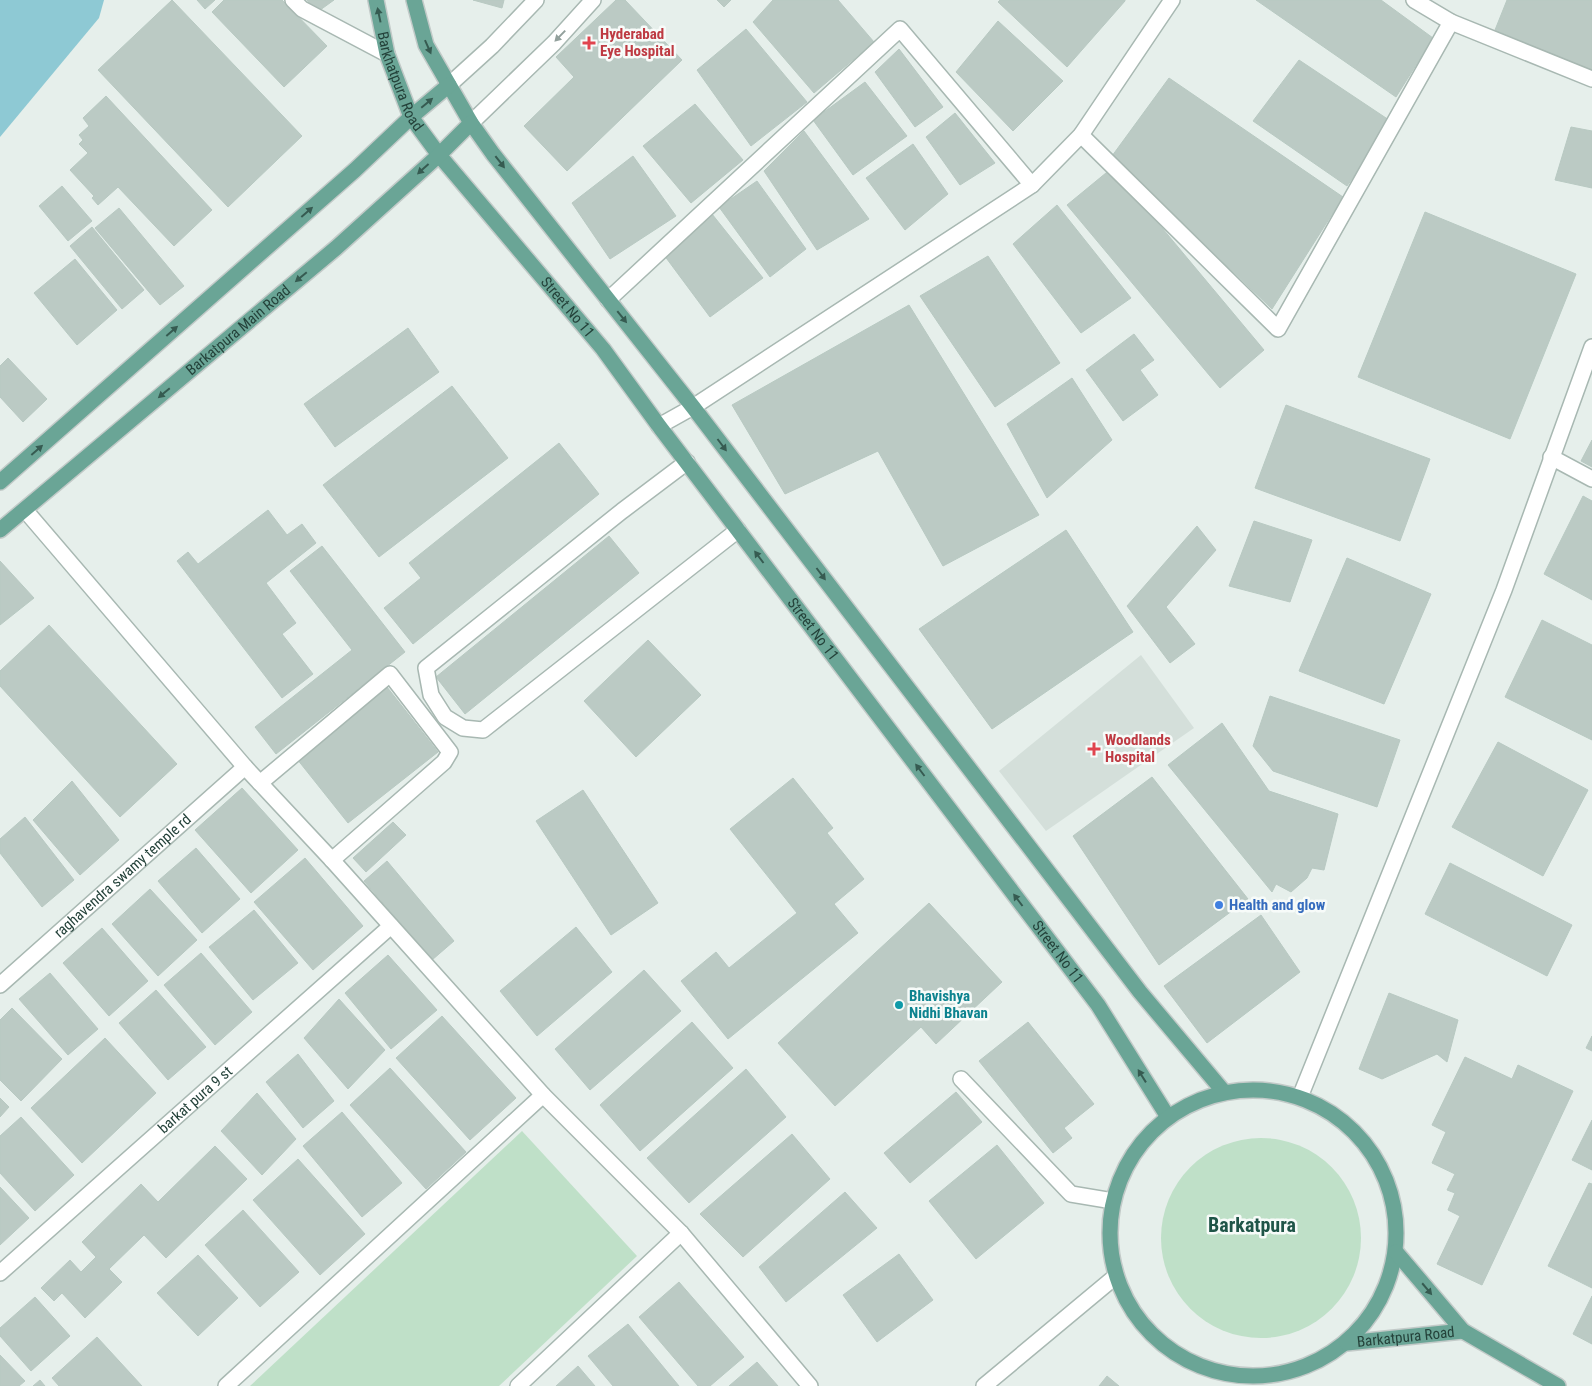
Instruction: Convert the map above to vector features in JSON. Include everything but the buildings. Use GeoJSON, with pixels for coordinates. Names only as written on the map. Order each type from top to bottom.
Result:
{"type":"FeatureCollection","features":[{"type":"Feature","properties":{"kind":"main road","name":"Barkhatpura Road"},"geometry":{"type":"LineString","coordinates":[[376,0],[387,54],[411,117],[439,155]]}},
{"type":"Feature","properties":{"kind":"main road"},"geometry":{"type":"LineString","coordinates":[[414,0],[426,45],[471,123],[693,406],[1140,992],[1224,1092]]}},
{"type":"Feature","properties":{"kind":"main road"},"geometry":{"type":"LineString","coordinates":[[0,482],[449,85]]}},
{"type":"Feature","properties":{"kind":"main road","name":"Barkatpura Main Road"},"geometry":{"type":"LineString","coordinates":[[0,530],[336,248],[439,155],[471,123]]}},
{"type":"Feature","properties":{"kind":"main road","name":"Street No 11"},"geometry":{"type":"LineString","coordinates":[[439,155],[603,349],[1098,1005],[1168,1117]]}},
{"type":"Feature","properties":{"kind":"main road"},"geometry":{"type":"LineString","coordinates":[[1262,1089],[1300,1097],[1343,1120],[1375,1157],[1394,1203],[1396,1252],[1387,1286],[1370,1317],[1347,1343],[1306,1368],[1260,1378],[1213,1372],[1170,1352],[1136,1319],[1116,1276],[1109,1238],[1113,1201],[1124,1168],[1143,1140],[1168,1117],[1194,1101],[1224,1092],[1262,1089]]}},
{"type":"Feature","properties":{"kind":"main road","name":"Barkatpura Road"},"geometry":{"type":"LineString","coordinates":[[1396,1252],[1463,1331],[1558,1386]]}},
{"type":"Feature","properties":{"kind":"main road","name":"Barkatpura Road"},"geometry":{"type":"LineString","coordinates":[[1347,1343],[1463,1331]]}},
{"type":"Feature","properties":{"kind":"street"},"geometry":{"type":"LineString","coordinates":[[293,0],[302,9],[387,54]]}},
{"type":"Feature","properties":{"kind":"street"},"geometry":{"type":"LineString","coordinates":[[449,85],[492,46],[536,0]]}},
{"type":"Feature","properties":{"kind":"street"},"geometry":{"type":"LineString","coordinates":[[471,123],[554,43],[593,0]]}},
{"type":"Feature","properties":{"kind":"street"},"geometry":{"type":"LineString","coordinates":[[660,426],[1032,185],[1081,134],[1172,0]]}},
{"type":"Feature","properties":{"kind":"street"},"geometry":{"type":"LineString","coordinates":[[1414,0],[1451,22],[1592,79]]}},
{"type":"Feature","properties":{"kind":"street"},"geometry":{"type":"LineString","coordinates":[[1081,134],[1278,329],[1451,22]]}},
{"type":"Feature","properties":{"kind":"street"},"geometry":{"type":"LineString","coordinates":[[608,300],[900,29],[1032,185]]}},
{"type":"Feature","properties":{"kind":"street"},"geometry":{"type":"LineString","coordinates":[[1300,1097],[1500,600],[1592,347]]}},
{"type":"Feature","properties":{"kind":"street"},"geometry":{"type":"LineString","coordinates":[[1551,457],[1592,479]]}},
{"type":"Feature","properties":{"kind":"street"},"geometry":{"type":"LineString","coordinates":[[687,462],[622,511],[426,668],[431,695],[446,717],[464,728],[483,730],[738,530]]}},
{"type":"Feature","properties":{"kind":"street"},"geometry":{"type":"LineString","coordinates":[[24,510],[245,767],[332,860],[543,1095],[681,1233],[810,1386]]}},
{"type":"Feature","properties":{"kind":"street"},"geometry":{"type":"LineString","coordinates":[[260,783],[390,674],[450,752],[444,762],[332,860]]}},
{"type":"Feature","properties":{"kind":"street","name":"raghavendra swamy temple rd"},"geometry":{"type":"LineString","coordinates":[[0,985],[245,767]]}},
{"type":"Feature","properties":{"kind":"street","name":"barkat pura 9 st"},"geometry":{"type":"LineString","coordinates":[[0,1273],[391,926]]}},
{"type":"Feature","properties":{"kind":"street"},"geometry":{"type":"LineString","coordinates":[[962,1079],[1071,1194],[1113,1201]]}},
{"type":"Feature","properties":{"kind":"street"},"geometry":{"type":"LineString","coordinates":[[226,1386],[543,1095]]}},
{"type":"Feature","properties":{"kind":"street"},"geometry":{"type":"LineString","coordinates":[[518,1386],[681,1233]]}},
{"type":"Feature","properties":{"kind":"street"},"geometry":{"type":"LineString","coordinates":[[984,1386],[1116,1276]]}},
{"type":"Feature","properties":{"kind":"shaded area","name":"Woodlands Hospital"},"geometry":{"type":"Polygon","coordinates":[[[1141,655],[1194,728],[1046,831],[999,771],[1141,655]]]}},
{"type":"Feature","properties":{"kind":"green space"},"geometry":{"type":"Polygon","coordinates":[[[522,1131],[637,1256],[499,1386],[250,1386],[522,1131]]]}},
{"type":"Feature","properties":{"kind":"green space"},"geometry":{"type":"Polygon","coordinates":[[[1251,1138],[1271,1138],[1299,1145],[1325,1160],[1339,1174],[1354,1200],[1361,1228],[1361,1248],[1354,1276],[1339,1302],[1325,1316],[1290,1334],[1271,1338],[1251,1338],[1223,1331],[1197,1316],[1183,1302],[1165,1267],[1161,1248],[1161,1228],[1168,1200],[1183,1174],[1197,1160],[1232,1142],[1251,1138]]]}},
{"type":"Feature","properties":{"kind":"water"},"geometry":{"type":"Polygon","coordinates":[[[0,0],[104,0],[99,18],[0,137],[0,0]]]}},
{"type":"Feature","properties":{"kind":"place","name":"Hyderabad Eye Hospital"},"geometry":{"type":"Point","coordinates":[589,43]}},
{"type":"Feature","properties":{"kind":"place","name":"Woodlands Hospital"},"geometry":{"type":"Point","coordinates":[1094,749]}},
{"type":"Feature","properties":{"kind":"place","name":"Health and glow"},"geometry":{"type":"Point","coordinates":[1219,905]}},
{"type":"Feature","properties":{"kind":"place","name":"Bhavishya Nidhi Bhavan"},"geometry":{"type":"Point","coordinates":[899,1005]}},
{"type":"Feature","properties":{"kind":"district","name":"Barkatpura"},"geometry":{"type":"Point","coordinates":[1252,1225]}}]}
